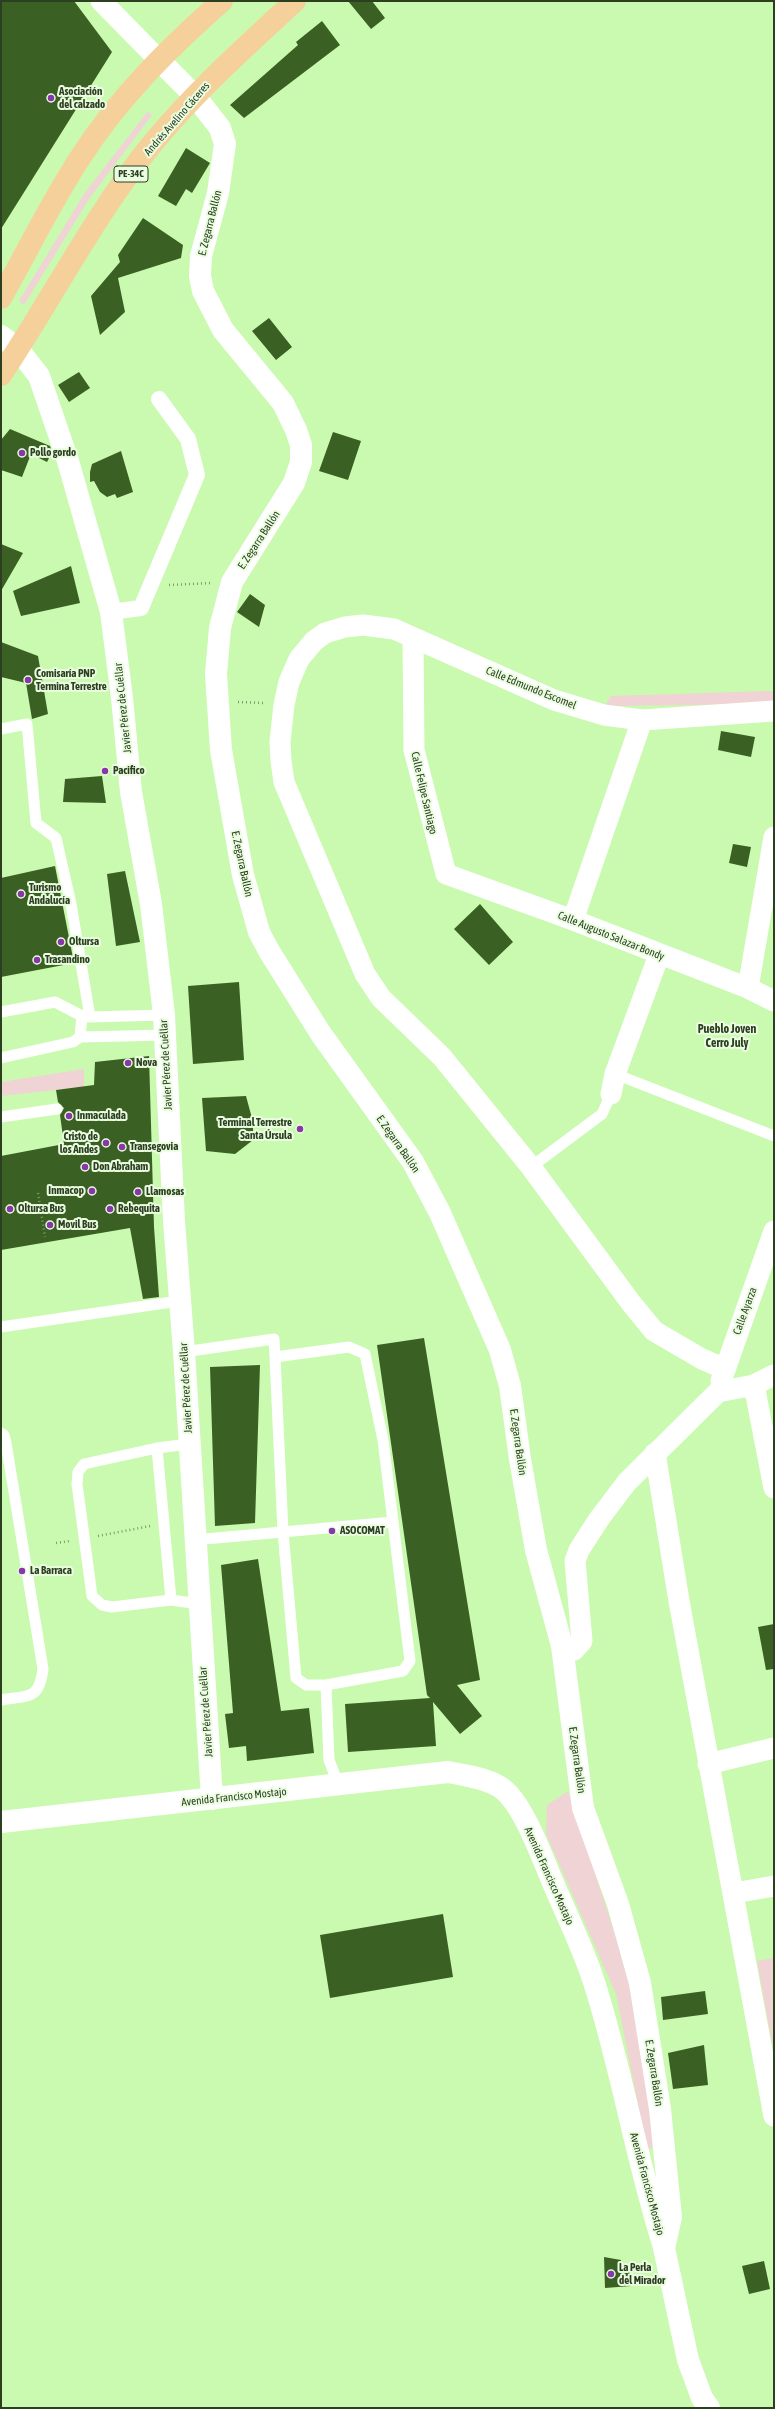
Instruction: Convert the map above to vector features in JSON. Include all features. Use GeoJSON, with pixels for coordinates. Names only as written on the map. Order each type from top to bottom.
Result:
{"type":"FeatureCollection","features":[{"type":"Feature","properties":{"kind":"highway"},"geometry":{"type":"LineString","coordinates":[[1,298],[79,158],[106,121],[158,59],[187,31],[222,1]]}},
{"type":"Feature","properties":{"kind":"highway","name":"Andrés Avelino Cáceres"},"geometry":{"type":"LineString","coordinates":[[1,375],[99,219],[151,146],[195,96],[295,1]]}},
{"type":"Feature","properties":{"kind":"street","name":"E. Zegarra Ballón"},"geometry":{"type":"LineString","coordinates":[[101,1],[195,96],[220,128],[225,144],[218,193],[201,256],[200,276],[203,291],[223,330],[283,403],[296,430],[301,445],[301,462],[294,483],[232,582],[220,628],[216,674],[221,750],[242,875],[259,932],[321,1034],[413,1162],[440,1213],[500,1350],[510,1386],[520,1458],[536,1550],[558,1626],[584,1808],[618,1904],[640,1983],[660,2109],[672,2217],[664,2248],[688,2360],[702,2398],[709,2408]]}},
{"type":"Feature","properties":{"kind":"street","name":"Javier Pérez de Cuéllar"},"geometry":{"type":"LineString","coordinates":[[1,336],[18,348],[39,376],[68,461],[111,612],[122,698],[131,792],[152,904],[165,1025],[179,1301],[184,1352],[194,1540],[212,1799]]}},
{"type":"Feature","properties":{"kind":"street"},"geometry":{"type":"LineString","coordinates":[[111,612],[141,608],[197,475],[188,439],[159,399]]}},
{"type":"Feature","properties":{"kind":"street","name":"Calle Edmundo Escomel"},"geometry":{"type":"LineString","coordinates":[[725,1369],[702,1359],[654,1331],[631,1303],[531,1167],[442,1057],[381,998],[365,974],[284,782],[280,741],[284,704],[289,682],[299,659],[314,640],[325,633],[345,627],[363,625],[394,629],[554,700],[604,715],[642,720],[774,712]]}},
{"type":"Feature","properties":{"kind":"street","name":"Calle Felipe Santiago"},"geometry":{"type":"LineString","coordinates":[[413,638],[414,750],[446,874]]}},
{"type":"Feature","properties":{"kind":"street"},"geometry":{"type":"LineString","coordinates":[[574,920],[642,720]]}},
{"type":"Feature","properties":{"kind":"street"},"geometry":{"type":"LineString","coordinates":[[748,988],[774,837]]}},
{"type":"Feature","properties":{"kind":"street","name":"Calle Augusto Salazar Bondy"},"geometry":{"type":"LineString","coordinates":[[446,874],[574,920],[658,955],[748,988],[774,1001]]}},
{"type":"Feature","properties":{"kind":"street"},"geometry":{"type":"LineString","coordinates":[[611,1094],[615,1074],[658,955]]}},
{"type":"Feature","properties":{"kind":"street","name":"Calle Ayarza"},"geometry":{"type":"LineString","coordinates":[[718,1392],[774,1231]]}},
{"type":"Feature","properties":{"kind":"street"},"geometry":{"type":"LineString","coordinates":[[562,1653],[574,1650],[582,1640],[575,1561],[579,1550],[627,1482],[718,1392],[754,1385],[774,1375]]}},
{"type":"Feature","properties":{"kind":"street"},"geometry":{"type":"LineString","coordinates":[[754,1385],[774,1488]]}},
{"type":"Feature","properties":{"kind":"street"},"geometry":{"type":"LineString","coordinates":[[655,1453],[708,1764],[770,2070],[774,2116]]}},
{"type":"Feature","properties":{"kind":"street"},"geometry":{"type":"LineString","coordinates":[[708,1764],[774,1748]]}},
{"type":"Feature","properties":{"kind":"street","name":"Avenida Francisco Mostajo"},"geometry":{"type":"LineString","coordinates":[[1,1822],[339,1786],[448,1772],[477,1778],[505,1790],[537,1844],[594,1980],[654,2215],[664,2248]]}},
{"type":"Feature","properties":{"kind":"street"},"geometry":{"type":"LineString","coordinates":[[734,1893],[774,1886]]}},
{"type":"Feature","properties":{"kind":"lane"},"geometry":{"type":"LineString","coordinates":[[1,728],[27,724],[36,823],[56,838],[71,904],[86,1016],[80,1037]]}},
{"type":"Feature","properties":{"kind":"lane"},"geometry":{"type":"LineString","coordinates":[[1,1012],[55,1002],[86,1016],[165,1025]]}},
{"type":"Feature","properties":{"kind":"lane"},"geometry":{"type":"LineString","coordinates":[[1,1058],[57,1046],[80,1037],[165,1025]]}},
{"type":"Feature","properties":{"kind":"lane"},"geometry":{"type":"LineString","coordinates":[[615,1074],[774,1136]]}},
{"type":"Feature","properties":{"kind":"lane"},"geometry":{"type":"LineString","coordinates":[[531,1167],[602,1114],[611,1094]]}},
{"type":"Feature","properties":{"kind":"lane"},"geometry":{"type":"LineString","coordinates":[[1,1117],[57,1109]]}},
{"type":"Feature","properties":{"kind":"lane"},"geometry":{"type":"LineString","coordinates":[[1,1327],[179,1301]]}},
{"type":"Feature","properties":{"kind":"lane"},"geometry":{"type":"LineString","coordinates":[[184,1352],[274,1339],[283,1532],[296,1678],[306,1685],[326,1685],[403,1671],[410,1661],[383,1440],[365,1354],[349,1347],[276,1357]]}},
{"type":"Feature","properties":{"kind":"lane"},"geometry":{"type":"LineString","coordinates":[[1,1433],[4,1435],[6,1443],[43,1669],[41,1686],[33,1694],[1,1700]]}},
{"type":"Feature","properties":{"kind":"lane"},"geometry":{"type":"LineString","coordinates":[[189,1444],[157,1448],[84,1464],[78,1472],[78,1484],[83,1539],[92,1596],[102,1606],[112,1607],[170,1600],[199,1604]]}},
{"type":"Feature","properties":{"kind":"lane"},"geometry":{"type":"LineString","coordinates":[[157,1448],[170,1600]]}},
{"type":"Feature","properties":{"kind":"lane"},"geometry":{"type":"LineString","coordinates":[[194,1540],[393,1522]]}},
{"type":"Feature","properties":{"kind":"lane"},"geometry":{"type":"LineString","coordinates":[[326,1685],[330,1760],[339,1786]]}},
{"type":"Feature","properties":{"kind":"path"},"geometry":{"type":"LineString","coordinates":[[150,586],[232,582]]}},
{"type":"Feature","properties":{"kind":"path"},"geometry":{"type":"LineString","coordinates":[[218,700],[284,704]]}},
{"type":"Feature","properties":{"kind":"path"},"geometry":{"type":"LineString","coordinates":[[38,1193],[45,1237]]}},
{"type":"Feature","properties":{"kind":"path"},"geometry":{"type":"LineString","coordinates":[[83,1539],[163,1525]]}},
{"type":"Feature","properties":{"kind":"shaded area"},"geometry":{"type":"Polygon","coordinates":[[[148,111],[152,115],[89,199],[24,305],[19,301],[84,194],[148,111]]]}},
{"type":"Feature","properties":{"kind":"shaded area"},"geometry":{"type":"Polygon","coordinates":[[[774,692],[774,704],[605,706],[611,696],[774,692]]]}},
{"type":"Feature","properties":{"kind":"shaded area"},"geometry":{"type":"Polygon","coordinates":[[[84,1069],[84,1087],[1,1096],[1,1082],[84,1069]]]}},
{"type":"Feature","properties":{"kind":"shaded area"},"geometry":{"type":"Polygon","coordinates":[[[568,1791],[634,1992],[659,2144],[647,2150],[616,1994],[546,1834],[547,1805],[568,1791]]]}},
{"type":"Feature","properties":{"kind":"shaded area"},"geometry":{"type":"Polygon","coordinates":[[[774,1958],[774,2054],[757,1961],[774,1958]]]}},
{"type":"Feature","properties":{"kind":"building"},"geometry":{"type":"Polygon","coordinates":[[[1,1],[74,1],[112,52],[1,229],[1,1]]]}},
{"type":"Feature","properties":{"kind":"building"},"geometry":{"type":"Polygon","coordinates":[[[348,1],[372,1],[385,18],[371,29],[348,1]]]}},
{"type":"Feature","properties":{"kind":"building"},"geometry":{"type":"Polygon","coordinates":[[[322,21],[340,45],[244,118],[230,105],[298,45],[296,42],[322,21]]]}},
{"type":"Feature","properties":{"kind":"building"},"geometry":{"type":"Polygon","coordinates":[[[186,148],[210,163],[192,193],[186,189],[176,206],[158,196],[186,148]]]}},
{"type":"Feature","properties":{"kind":"building"},"geometry":{"type":"Polygon","coordinates":[[[143,218],[183,245],[181,258],[118,278],[125,312],[100,335],[91,296],[120,262],[118,255],[143,218]]]}},
{"type":"Feature","properties":{"kind":"building"},"geometry":{"type":"Polygon","coordinates":[[[269,318],[292,347],[276,360],[252,331],[269,318]]]}},
{"type":"Feature","properties":{"kind":"building"},"geometry":{"type":"Polygon","coordinates":[[[79,372],[90,388],[69,402],[58,385],[79,372]]]}},
{"type":"Feature","properties":{"kind":"building"},"geometry":{"type":"Polygon","coordinates":[[[10,429],[50,446],[52,452],[47,462],[31,454],[22,477],[1,470],[1,440],[10,429]]]}},
{"type":"Feature","properties":{"kind":"building"},"geometry":{"type":"Polygon","coordinates":[[[333,432],[361,441],[348,480],[319,471],[333,432]]]}},
{"type":"Feature","properties":{"kind":"building"},"geometry":{"type":"Polygon","coordinates":[[[121,451],[133,492],[117,498],[115,494],[107,497],[100,492],[94,481],[90,482],[92,464],[121,451]]]}},
{"type":"Feature","properties":{"kind":"building"},"geometry":{"type":"Polygon","coordinates":[[[1,544],[23,553],[1,591],[1,544]]]}},
{"type":"Feature","properties":{"kind":"building"},"geometry":{"type":"Polygon","coordinates":[[[71,566],[80,603],[21,616],[13,591],[71,566]]]}},
{"type":"Feature","properties":{"kind":"building"},"geometry":{"type":"Polygon","coordinates":[[[250,594],[265,605],[259,627],[237,612],[250,594]]]}},
{"type":"Feature","properties":{"kind":"building","name":"Comisaría PNP Termina Terrestre"},"geometry":{"type":"Polygon","coordinates":[[[1,642],[38,656],[48,714],[32,719],[26,683],[1,677],[1,642]]]}},
{"type":"Feature","properties":{"kind":"building"},"geometry":{"type":"Polygon","coordinates":[[[721,731],[755,737],[751,757],[718,750],[721,731]]]}},
{"type":"Feature","properties":{"kind":"building"},"geometry":{"type":"Polygon","coordinates":[[[102,776],[106,803],[63,802],[65,779],[102,776]]]}},
{"type":"Feature","properties":{"kind":"building"},"geometry":{"type":"Polygon","coordinates":[[[733,844],[751,847],[747,867],[729,863],[733,844]]]}},
{"type":"Feature","properties":{"kind":"building"},"geometry":{"type":"Polygon","coordinates":[[[55,866],[74,963],[1,977],[1,878],[55,866]]]}},
{"type":"Feature","properties":{"kind":"building"},"geometry":{"type":"Polygon","coordinates":[[[125,871],[140,942],[116,946],[107,874],[125,871]]]}},
{"type":"Feature","properties":{"kind":"building"},"geometry":{"type":"Polygon","coordinates":[[[480,904],[513,942],[489,965],[454,929],[480,904]]]}},
{"type":"Feature","properties":{"kind":"building"},"geometry":{"type":"Polygon","coordinates":[[[239,982],[244,1060],[193,1064],[188,986],[239,982]]]}},
{"type":"Feature","properties":{"kind":"building"},"geometry":{"type":"Polygon","coordinates":[[[149,1056],[154,1227],[159,1297],[143,1299],[130,1228],[1,1250],[1,1156],[64,1144],[60,1115],[64,1108],[58,1102],[56,1090],[94,1085],[95,1062],[149,1056]]]}},
{"type":"Feature","properties":{"kind":"building"},"geometry":{"type":"Polygon","coordinates":[[[246,1096],[253,1122],[253,1140],[235,1154],[206,1151],[202,1098],[246,1096]]]}},
{"type":"Feature","properties":{"kind":"building"},"geometry":{"type":"Polygon","coordinates":[[[424,1338],[480,1680],[457,1685],[482,1716],[460,1734],[433,1702],[436,1746],[348,1752],[345,1704],[430,1698],[427,1695],[377,1345],[424,1338]]]}},
{"type":"Feature","properties":{"kind":"building"},"geometry":{"type":"Polygon","coordinates":[[[260,1365],[255,1523],[215,1526],[210,1367],[260,1365]]]}},
{"type":"Feature","properties":{"kind":"building"},"geometry":{"type":"Polygon","coordinates":[[[258,1559],[281,1711],[309,1708],[314,1753],[247,1761],[246,1746],[229,1748],[225,1714],[233,1713],[221,1565],[258,1559]]]}},
{"type":"Feature","properties":{"kind":"building"},"geometry":{"type":"Polygon","coordinates":[[[774,1624],[774,1669],[766,1670],[758,1627],[774,1624]]]}},
{"type":"Feature","properties":{"kind":"building"},"geometry":{"type":"Polygon","coordinates":[[[443,1914],[453,1977],[330,1998],[320,1935],[443,1914]]]}},
{"type":"Feature","properties":{"kind":"building"},"geometry":{"type":"Polygon","coordinates":[[[705,1991],[708,2014],[663,2020],[661,1997],[705,1991]]]}},
{"type":"Feature","properties":{"kind":"building"},"geometry":{"type":"Polygon","coordinates":[[[704,2045],[708,2085],[673,2089],[668,2053],[704,2045]]]}},
{"type":"Feature","properties":{"kind":"building"},"geometry":{"type":"Polygon","coordinates":[[[604,2257],[621,2260],[621,2270],[630,2270],[631,2286],[605,2288],[604,2257]]]}},
{"type":"Feature","properties":{"kind":"building"},"geometry":{"type":"Polygon","coordinates":[[[764,2261],[770,2289],[749,2294],[742,2266],[764,2261]]]}},
{"type":"Feature","properties":{"kind":"place","name":"Asociación del calzado"},"geometry":{"type":"Point","coordinates":[51,98]}},
{"type":"Feature","properties":{"kind":"place","name":"Pollo gordo"},"geometry":{"type":"Point","coordinates":[22,453]}},
{"type":"Feature","properties":{"kind":"place","name":"Comisaría PNP Termina Terrestre"},"geometry":{"type":"Point","coordinates":[28,680]}},
{"type":"Feature","properties":{"kind":"place","name":"Pacifico"},"geometry":{"type":"Point","coordinates":[105,771]}},
{"type":"Feature","properties":{"kind":"place","name":"Turismo Andalucía"},"geometry":{"type":"Point","coordinates":[21,894]}},
{"type":"Feature","properties":{"kind":"place","name":"Oltursa"},"geometry":{"type":"Point","coordinates":[61,942]}},
{"type":"Feature","properties":{"kind":"place","name":"Trasandino"},"geometry":{"type":"Point","coordinates":[37,960]}},
{"type":"Feature","properties":{"kind":"place","name":"Nova"},"geometry":{"type":"Point","coordinates":[128,1063]}},
{"type":"Feature","properties":{"kind":"place","name":"Inmaculada"},"geometry":{"type":"Point","coordinates":[69,1116]}},
{"type":"Feature","properties":{"kind":"place","name":"Terminal Terrestre Santa Úrsula"},"geometry":{"type":"Point","coordinates":[300,1129]}},
{"type":"Feature","properties":{"kind":"place","name":"Cristo de los Andes"},"geometry":{"type":"Point","coordinates":[106,1143]}},
{"type":"Feature","properties":{"kind":"place","name":"Transegovia"},"geometry":{"type":"Point","coordinates":[122,1147]}},
{"type":"Feature","properties":{"kind":"place","name":"Don Abraham"},"geometry":{"type":"Point","coordinates":[85,1167]}},
{"type":"Feature","properties":{"kind":"place","name":"Inmacop"},"geometry":{"type":"Point","coordinates":[92,1191]}},
{"type":"Feature","properties":{"kind":"place","name":"Llamosas"},"geometry":{"type":"Point","coordinates":[138,1192]}},
{"type":"Feature","properties":{"kind":"place","name":"Oltursa Bus"},"geometry":{"type":"Point","coordinates":[10,1209]}},
{"type":"Feature","properties":{"kind":"place","name":"Rebequita"},"geometry":{"type":"Point","coordinates":[110,1209]}},
{"type":"Feature","properties":{"kind":"place","name":"Movil Bus"},"geometry":{"type":"Point","coordinates":[50,1225]}},
{"type":"Feature","properties":{"kind":"place","name":"ASOCOMAT"},"geometry":{"type":"Point","coordinates":[332,1531]}},
{"type":"Feature","properties":{"kind":"place","name":"La Barraca"},"geometry":{"type":"Point","coordinates":[22,1571]}},
{"type":"Feature","properties":{"kind":"place","name":"La Perla del Mirador"},"geometry":{"type":"Point","coordinates":[611,2274]}},
{"type":"Feature","properties":{"kind":"district","name":"Pueblo Joven Cerro July"},"geometry":{"type":"Point","coordinates":[727,1036]}}]}
